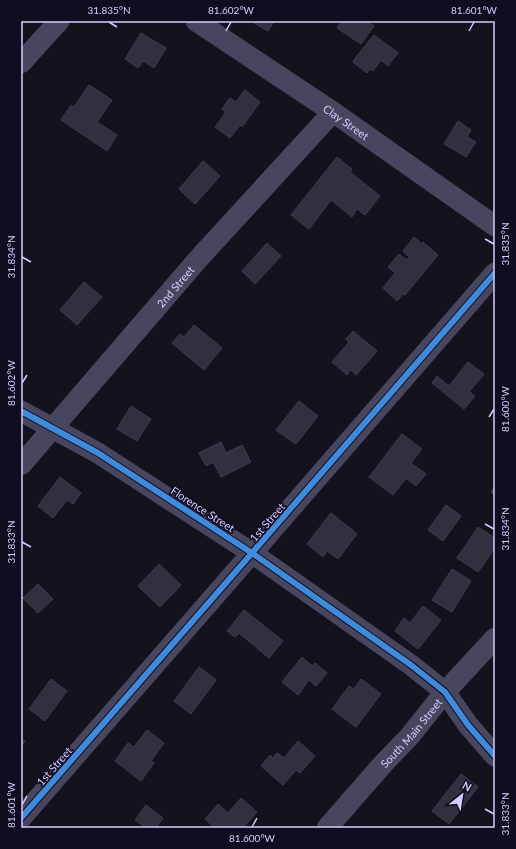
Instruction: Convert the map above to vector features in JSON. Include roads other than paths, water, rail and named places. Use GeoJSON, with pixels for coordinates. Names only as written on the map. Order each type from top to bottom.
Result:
{"type":"FeatureCollection","features":[{"type":"Feature","properties":{"kind":"street"},"geometry":{"type":"LineString","coordinates":[[21,63],[59,21]]}},
{"type":"Feature","properties":{"kind":"street","name":"Clay Street"},"geometry":{"type":"LineString","coordinates":[[196,21],[333,112],[495,226]]}},
{"type":"Feature","properties":{"kind":"street","name":"2nd Street"},"geometry":{"type":"LineString","coordinates":[[21,465],[200,257],[333,112]]}},
{"type":"Feature","properties":{"kind":"street","name":"1st Street"},"geometry":{"type":"LineString","coordinates":[[21,818],[495,273]]}},
{"type":"Feature","properties":{"kind":"street","name":"Florence Street"},"geometry":{"type":"LineString","coordinates":[[21,411],[51,429],[98,453],[252,554],[410,665],[445,692],[468,725],[495,756]]}},
{"type":"Feature","properties":{"kind":"street","name":"South Main Street"},"geometry":{"type":"LineString","coordinates":[[328,828],[383,764],[409,737],[445,692],[495,638]]}}]}
